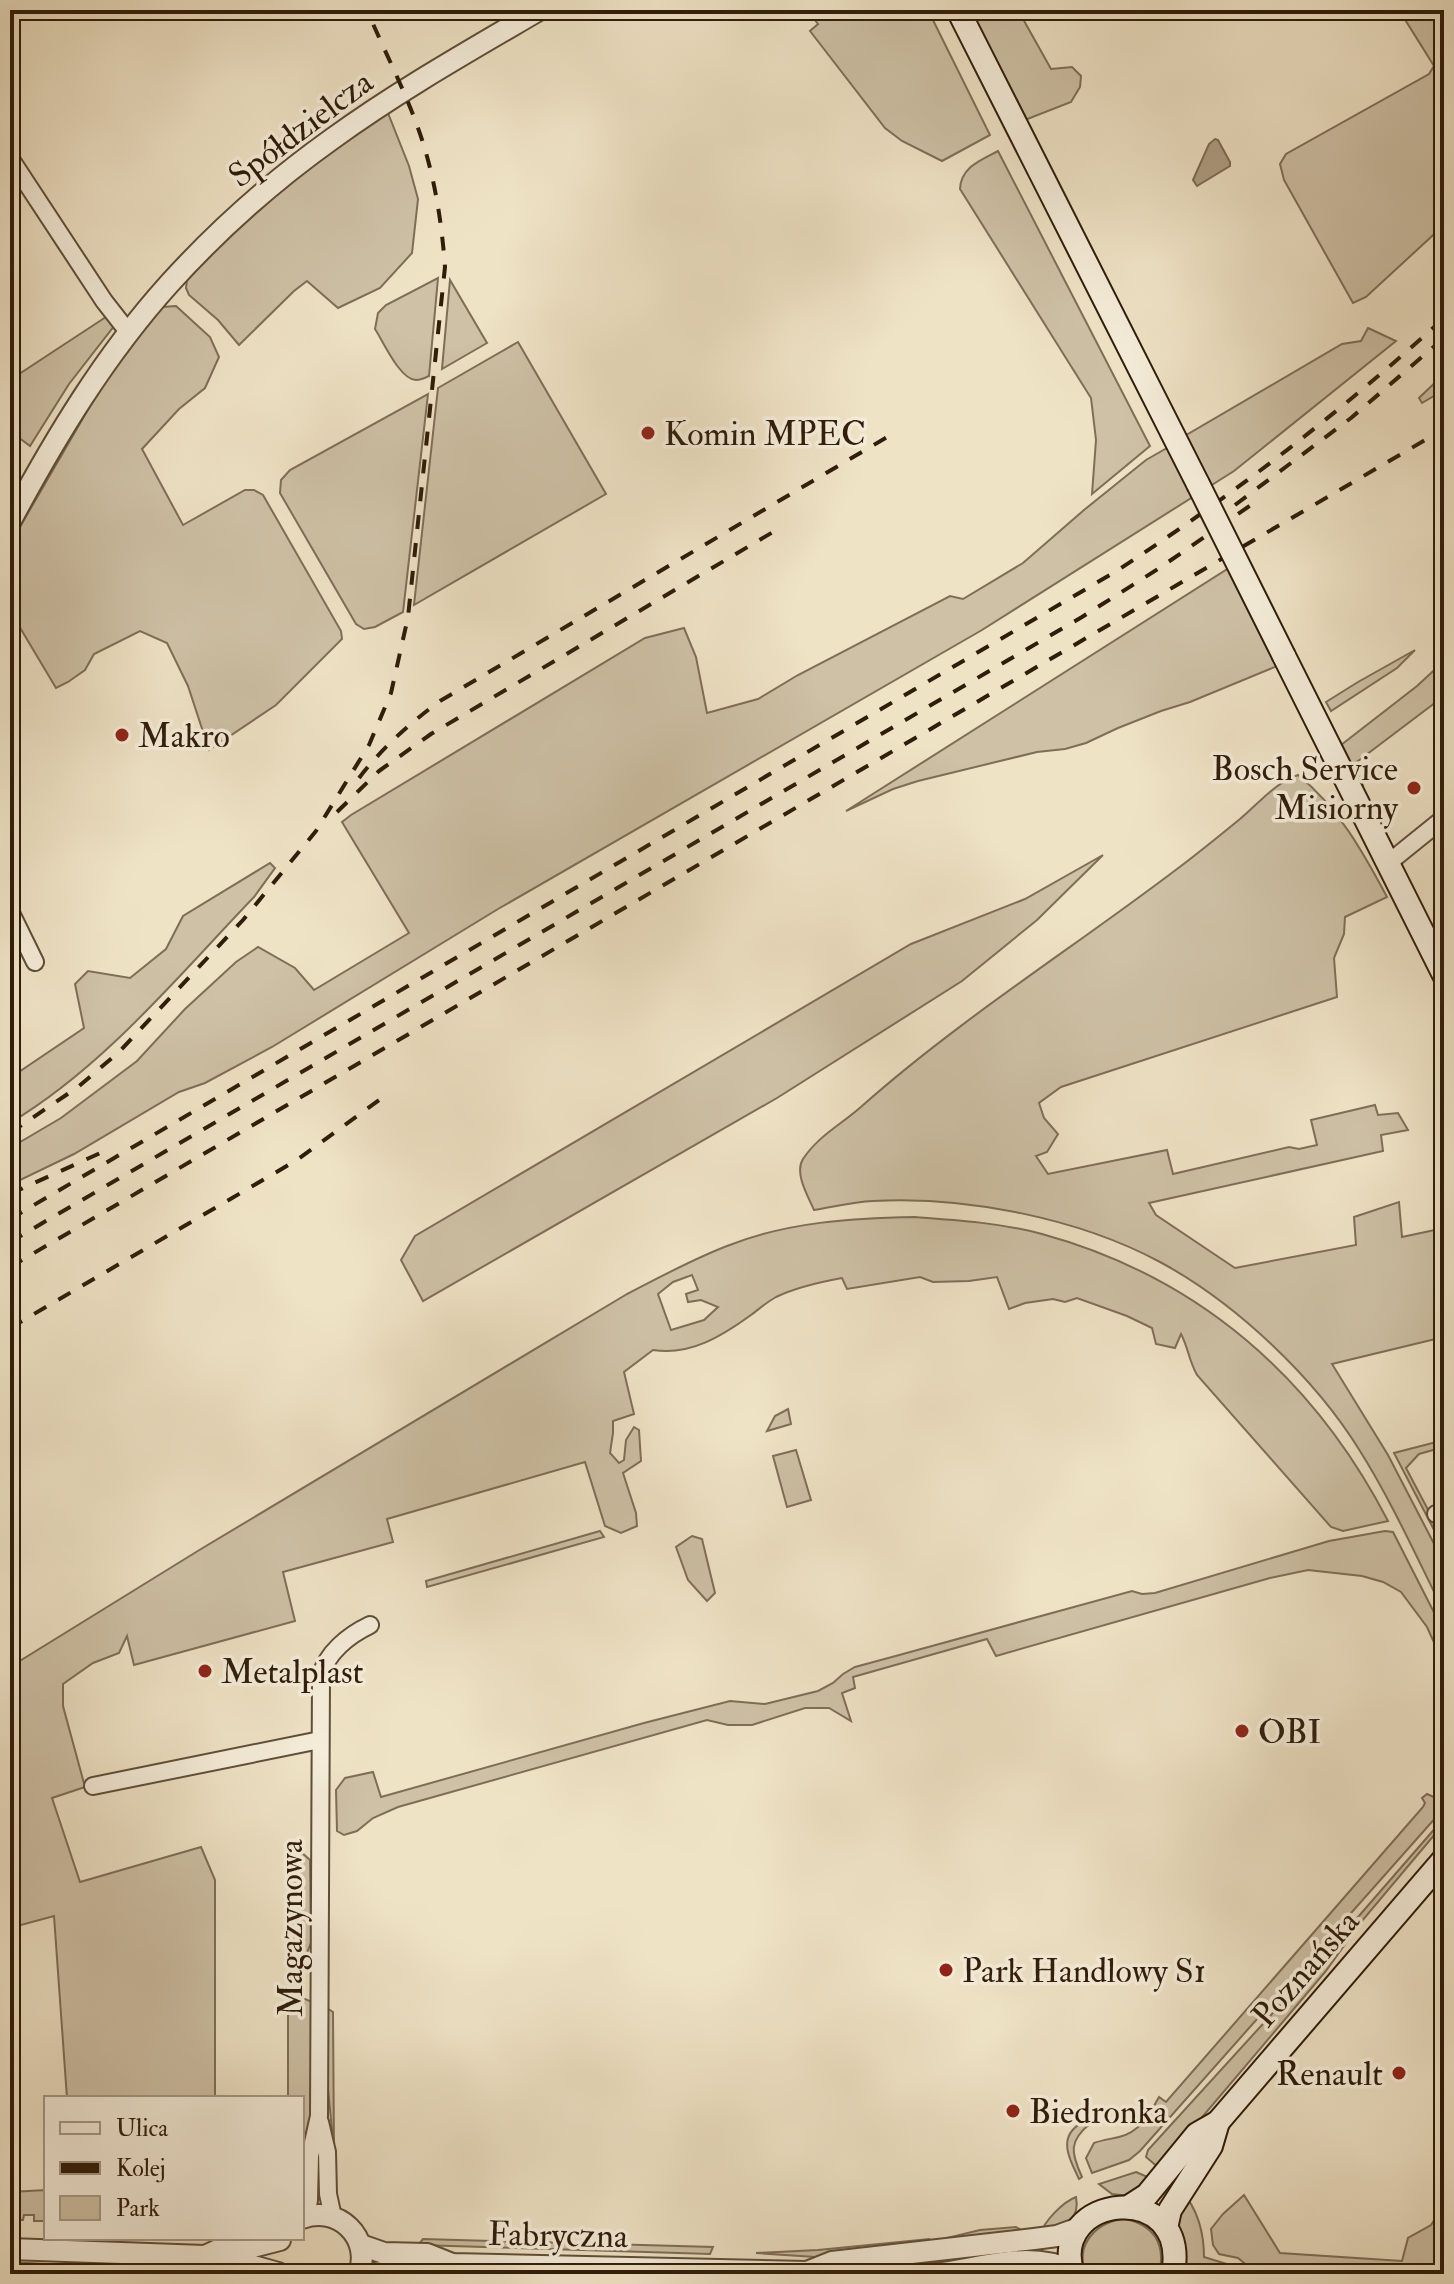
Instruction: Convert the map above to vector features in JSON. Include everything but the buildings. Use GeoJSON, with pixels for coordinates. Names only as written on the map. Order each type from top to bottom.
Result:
{"type":"FeatureCollection","features":[{"type":"Feature","properties":{"kind":"main road"},"geometry":{"type":"LineString","coordinates":[[958,10],[1444,975]]}},
{"type":"Feature","properties":{"kind":"main road","name":"Poznańska"},"geometry":{"type":"LineString","coordinates":[[1130,2206],[1147,2195],[1197,2134],[1218,2122],[1444,1859]]}},
{"type":"Feature","properties":{"kind":"main road","name":"Poznańska"},"geometry":{"type":"LineString","coordinates":[[1166,2228],[1170,2210],[1211,2146],[1218,2122]]}},
{"type":"Feature","properties":{"kind":"main road"},"geometry":{"type":"LineString","coordinates":[[1073,2272],[1071,2250],[1079,2228],[1098,2212],[1110,2207],[1130,2206],[1148,2212],[1166,2228],[1174,2246],[1173,2274]]}},
{"type":"Feature","properties":{"kind":"street","name":"Spółdzielcza"},"geometry":{"type":"LineString","coordinates":[[10,522],[72,413],[129,333],[207,244],[278,181],[331,140],[402,91],[539,10]]}},
{"type":"Feature","properties":{"kind":"street"},"geometry":{"type":"LineString","coordinates":[[10,158],[104,301],[129,333]]}},
{"type":"Feature","properties":{"kind":"street"},"geometry":{"type":"LineString","coordinates":[[1387,864],[1444,818]]}},
{"type":"Feature","properties":{"kind":"street"},"geometry":{"type":"LineString","coordinates":[[10,911],[35,962]]}},
{"type":"Feature","properties":{"kind":"street","name":"Magazynowa"},"geometry":{"type":"LineString","coordinates":[[304,2217],[309,2200],[310,2156],[319,2116],[320,1684],[323,1664],[347,1640],[370,1625]]}},
{"type":"Feature","properties":{"kind":"street"},"geometry":{"type":"LineString","coordinates":[[93,1786],[320,1740]]}},
{"type":"Feature","properties":{"kind":"street","name":"Magazynowa"},"geometry":{"type":"LineString","coordinates":[[319,2116],[327,2152],[328,2194],[333,2217]]}},
{"type":"Feature","properties":{"kind":"street"},"geometry":{"type":"LineString","coordinates":[[304,2217],[333,2217],[350,2228],[361,2245],[363,2261],[359,2274]]}},
{"type":"Feature","properties":{"kind":"street","name":"Fabryczna"},"geometry":{"type":"LineString","coordinates":[[361,2245],[384,2253],[427,2254],[452,2264],[814,2273],[832,2262],[1057,2236],[1079,2228]]}},
{"type":"Feature","properties":{"kind":"street"},"geometry":{"type":"LineString","coordinates":[[205,2256],[222,2248],[249,2248],[277,2240]]}},
{"type":"Feature","properties":{"kind":"street"},"geometry":{"type":"LineString","coordinates":[[10,2249],[205,2256],[223,2265],[253,2266],[279,2273],[276,2256],[280,2240]]}},
{"type":"Feature","properties":{"kind":"street"},"geometry":{"type":"LineString","coordinates":[[932,2274],[1024,2260],[1056,2263],[1073,2272]]}},
{"type":"Feature","properties":{"kind":"street","name":"Fabryczna"},"geometry":{"type":"LineString","coordinates":[[368,2274],[428,2272],[452,2264]]}},
{"type":"Feature","properties":{"kind":"green space"},"geometry":{"type":"Polygon","coordinates":[[[807,10],[928,10],[990,135],[942,161],[902,141],[885,128],[810,31],[818,24],[807,10]]]}},
{"type":"Feature","properties":{"kind":"green space"},"geometry":{"type":"Polygon","coordinates":[[[971,10],[1018,10],[1051,69],[1072,67],[1081,76],[1080,87],[1071,102],[1025,120],[971,10]]]}},
{"type":"Feature","properties":{"kind":"green space"},"geometry":{"type":"Polygon","coordinates":[[[1399,10],[1444,10],[1444,225],[1366,297],[1353,303],[1284,180],[1280,164],[1286,154],[1429,74],[1434,66],[1399,10]]]}},
{"type":"Feature","properties":{"kind":"green space"},"geometry":{"type":"Polygon","coordinates":[[[384,103],[409,166],[418,199],[412,253],[380,288],[338,308],[307,281],[239,345],[218,320],[189,295],[187,280],[217,249],[215,247],[256,200],[384,103]]]}},
{"type":"Feature","properties":{"kind":"green space"},"geometry":{"type":"Polygon","coordinates":[[[998,151],[1150,446],[1092,494],[1096,440],[1091,398],[960,189],[968,170],[998,151]]]}},
{"type":"Feature","properties":{"kind":"green space"},"geometry":{"type":"Polygon","coordinates":[[[438,278],[429,376],[416,380],[398,367],[375,329],[378,313],[386,305],[438,278]]]}},
{"type":"Feature","properties":{"kind":"green space"},"geometry":{"type":"Polygon","coordinates":[[[450,280],[487,343],[442,369],[450,280]]]}},
{"type":"Feature","properties":{"kind":"green space"},"geometry":{"type":"Polygon","coordinates":[[[176,306],[210,337],[219,357],[205,388],[179,409],[142,449],[183,525],[245,490],[254,490],[263,495],[341,631],[342,639],[276,705],[209,750],[188,686],[167,643],[140,631],[94,654],[85,670],[56,688],[19,626],[10,636],[10,544],[104,382],[162,307],[176,306]]]}},
{"type":"Feature","properties":{"kind":"green space"},"geometry":{"type":"Polygon","coordinates":[[[112,313],[118,321],[69,384],[30,446],[10,431],[10,380],[112,313]]]}},
{"type":"Feature","properties":{"kind":"green space"},"geometry":{"type":"Polygon","coordinates":[[[1368,328],[1396,341],[1234,471],[982,630],[498,909],[272,1047],[205,1083],[179,1092],[74,1154],[10,1185],[10,1148],[61,1118],[137,1061],[185,1009],[236,962],[258,947],[295,968],[314,990],[409,933],[342,822],[351,815],[645,638],[684,628],[696,657],[707,713],[758,699],[950,596],[963,599],[1023,563],[1146,460],[1167,448],[1199,488],[1183,437],[1342,344],[1361,341],[1368,328]]]}},
{"type":"Feature","properties":{"kind":"green space"},"geometry":{"type":"Polygon","coordinates":[[[518,342],[606,494],[414,605],[438,388],[518,342]]]}},
{"type":"Feature","properties":{"kind":"green space"},"geometry":{"type":"Polygon","coordinates":[[[1444,374],[1444,390],[1422,403],[1419,398],[1444,374]]]}},
{"type":"Feature","properties":{"kind":"green space"},"geometry":{"type":"Polygon","coordinates":[[[428,394],[403,612],[375,627],[364,629],[356,624],[280,493],[281,480],[290,470],[428,394]]]}},
{"type":"Feature","properties":{"kind":"green space"},"geometry":{"type":"Polygon","coordinates":[[[1240,561],[1287,662],[1086,743],[918,781],[846,811],[1240,561]]]}},
{"type":"Feature","properties":{"kind":"green space"},"geometry":{"type":"Polygon","coordinates":[[[1415,650],[1397,668],[1331,711],[1326,702],[1415,650]]]}},
{"type":"Feature","properties":{"kind":"green space"},"geometry":{"type":"Polygon","coordinates":[[[1444,661],[1444,696],[1354,764],[1363,786],[1352,794],[1332,752],[1444,661]]]}},
{"type":"Feature","properties":{"kind":"green space"},"geometry":{"type":"Polygon","coordinates":[[[1298,775],[1337,816],[1359,847],[1387,897],[1345,917],[1344,934],[1334,958],[1337,997],[1061,1087],[1039,1103],[1044,1118],[1058,1134],[1047,1152],[1036,1156],[1048,1174],[1167,1150],[1173,1174],[1289,1147],[1299,1149],[1317,1145],[1311,1120],[1375,1105],[1378,1115],[1398,1113],[1408,1130],[1381,1135],[1383,1151],[1149,1203],[1156,1215],[1235,1268],[1356,1245],[1354,1217],[1399,1202],[1402,1237],[1444,1228],[1444,1337],[1332,1364],[1388,1455],[1444,1563],[1444,1612],[1383,1490],[1342,1424],[1272,1344],[1189,1279],[1160,1262],[1094,1233],[1021,1213],[909,1200],[866,1202],[814,1210],[801,1178],[803,1159],[816,1144],[899,1074],[1182,866],[1275,788],[1298,775]]]}},
{"type":"Feature","properties":{"kind":"green space"},"geometry":{"type":"Polygon","coordinates":[[[1103,855],[1037,920],[962,981],[777,1098],[423,1301],[401,1260],[415,1236],[911,944],[1025,899],[1103,855]]]}},
{"type":"Feature","properties":{"kind":"green space"},"geometry":{"type":"Polygon","coordinates":[[[270,863],[275,868],[254,897],[139,1018],[77,1075],[10,1123],[10,1078],[84,1028],[75,984],[88,971],[130,978],[166,949],[183,916],[270,863]]]}},
{"type":"Feature","properties":{"kind":"green space"},"geometry":{"type":"Polygon","coordinates":[[[915,1217],[1011,1227],[1099,1253],[1152,1277],[1201,1306],[1246,1340],[1287,1379],[1325,1422],[1358,1469],[1388,1521],[1343,1531],[1331,1527],[1197,1375],[1181,1334],[1175,1348],[1156,1344],[1152,1328],[1077,1298],[1065,1302],[1053,1299],[1025,1303],[1009,1309],[997,1277],[933,1282],[920,1277],[847,1289],[842,1278],[825,1281],[776,1297],[705,1343],[680,1350],[653,1350],[624,1372],[634,1414],[613,1421],[610,1453],[619,1463],[624,1460],[626,1440],[634,1427],[639,1430],[641,1461],[623,1473],[637,1526],[621,1533],[605,1526],[585,1462],[387,1519],[393,1542],[283,1572],[295,1621],[134,1665],[127,1636],[119,1653],[93,1663],[63,1684],[63,1706],[85,1787],[52,1798],[80,1882],[201,1847],[215,1880],[215,2096],[67,2096],[54,1916],[10,1928],[10,1667],[627,1294],[702,1257],[750,1238],[773,1231],[844,1220],[915,1217]],[[692,1275],[673,1282],[658,1294],[671,1330],[704,1320],[718,1307],[701,1300],[688,1302],[686,1294],[698,1290],[692,1275]]]}},
{"type":"Feature","properties":{"kind":"green space"},"geometry":{"type":"Polygon","coordinates":[[[788,1409],[791,1424],[767,1431],[775,1416],[788,1409]]]}},
{"type":"Feature","properties":{"kind":"green space"},"geometry":{"type":"Polygon","coordinates":[[[1444,1440],[1444,1447],[1419,1454],[1406,1468],[1435,1523],[1444,1521],[1444,1549],[1394,1453],[1444,1440]]]}},
{"type":"Feature","properties":{"kind":"green space"},"geometry":{"type":"Polygon","coordinates":[[[796,1450],[811,1500],[787,1507],[773,1456],[796,1450]]]}},
{"type":"Feature","properties":{"kind":"green space"},"geometry":{"type":"Polygon","coordinates":[[[600,1531],[604,1537],[427,1587],[426,1581],[600,1531]]]}},
{"type":"Feature","properties":{"kind":"green space"},"geometry":{"type":"Polygon","coordinates":[[[1393,1532],[1444,1632],[1444,1674],[1427,1627],[1401,1592],[1383,1582],[1362,1576],[1308,1570],[996,1656],[987,1639],[853,1677],[855,1688],[842,1693],[851,1721],[829,1708],[805,1708],[752,1725],[728,1725],[707,1720],[398,1807],[373,1818],[357,1831],[344,1835],[337,1831],[336,1790],[345,1778],[373,1772],[381,1797],[730,1701],[765,1704],[818,1691],[855,1667],[1132,1591],[1155,1593],[1329,1541],[1393,1532]]]}},
{"type":"Feature","properties":{"kind":"green space"},"geometry":{"type":"Polygon","coordinates":[[[692,1536],[702,1539],[715,1593],[707,1601],[688,1580],[676,1547],[692,1536]]]}},
{"type":"Feature","properties":{"kind":"green space"},"geometry":{"type":"Polygon","coordinates":[[[1427,1794],[1436,1798],[1438,1815],[1140,2151],[1129,2160],[1092,2173],[1086,2158],[1094,2143],[1126,2135],[1138,2127],[1159,2097],[1166,2102],[1423,1807],[1425,1803],[1422,1798],[1427,1794]]]}},
{"type":"Feature","properties":{"kind":"green space"},"geometry":{"type":"Polygon","coordinates":[[[1444,1818],[1441,1827],[1361,1922],[1326,1971],[1159,2168],[1146,2157],[1148,2150],[1312,1970],[1444,1818]]]}},
{"type":"Feature","properties":{"kind":"green space"},"geometry":{"type":"Polygon","coordinates":[[[300,1851],[310,1860],[311,1943],[304,1960],[288,1967],[288,1880],[295,1868],[294,1855],[300,1851]]]}},
{"type":"Feature","properties":{"kind":"green space"},"geometry":{"type":"Polygon","coordinates":[[[288,1992],[310,2001],[319,2009],[319,2003],[333,2012],[334,2151],[321,2016],[319,2116],[304,2188],[304,2096],[288,2096],[288,1992]]]}},
{"type":"Feature","properties":{"kind":"green space"},"geometry":{"type":"Polygon","coordinates":[[[1089,2119],[1091,2123],[1078,2136],[1074,2148],[1082,2177],[1079,2179],[1068,2153],[1068,2138],[1072,2131],[1089,2119]]]}},
{"type":"Feature","properties":{"kind":"green space"},"geometry":{"type":"Polygon","coordinates":[[[1136,2172],[1150,2178],[1129,2196],[1112,2194],[1099,2184],[1136,2172]]]}},
{"type":"Feature","properties":{"kind":"green space"},"geometry":{"type":"Polygon","coordinates":[[[44,2190],[44,2221],[34,2221],[34,2215],[24,2215],[23,2220],[10,2220],[10,2192],[44,2190]]]}},
{"type":"Feature","properties":{"kind":"green space"},"geometry":{"type":"Polygon","coordinates":[[[1181,2191],[1192,2205],[1199,2222],[1204,2257],[1230,2265],[1204,2270],[1204,2274],[1173,2274],[1170,2210],[1181,2191]]]}},
{"type":"Feature","properties":{"kind":"green space"},"geometry":{"type":"Polygon","coordinates":[[[1244,2195],[1280,2253],[1402,2261],[1408,2238],[1431,2225],[1437,2216],[1444,2216],[1444,2274],[1274,2269],[1255,2274],[1236,2274],[1244,2270],[1244,2263],[1238,2258],[1219,2254],[1213,2245],[1211,2229],[1244,2195]]]}},
{"type":"Feature","properties":{"kind":"green space"},"geometry":{"type":"Polygon","coordinates":[[[1076,2197],[1077,2206],[1072,2218],[1040,2235],[1055,2213],[1076,2197]]]}},
{"type":"Feature","properties":{"kind":"green space"},"geometry":{"type":"Polygon","coordinates":[[[1126,2219],[1144,2226],[1156,2238],[1161,2254],[1159,2274],[1086,2274],[1083,2253],[1091,2236],[1106,2224],[1126,2219]]]}},
{"type":"Feature","properties":{"kind":"green space"},"geometry":{"type":"Polygon","coordinates":[[[1016,2227],[1025,2232],[947,2243],[947,2238],[980,2230],[1016,2227]]]}},
{"type":"Feature","properties":{"kind":"green space"},"geometry":{"type":"Polygon","coordinates":[[[423,2239],[713,2247],[710,2254],[418,2245],[423,2239]]]}},
{"type":"Feature","properties":{"kind":"green space"},"geometry":{"type":"Polygon","coordinates":[[[929,2239],[929,2245],[815,2257],[756,2253],[818,2250],[929,2239]]]}},
{"type":"Feature","properties":{"kind":"green space"},"geometry":{"type":"Polygon","coordinates":[[[1025,2252],[925,2269],[883,2267],[1025,2252]]]}},
{"type":"Feature","properties":{"kind":"green space"},"geometry":{"type":"Polygon","coordinates":[[[10,2262],[227,2274],[10,2274],[10,2262]]]}},
{"type":"Feature","properties":{"kind":"shaded area"},"geometry":{"type":"Polygon","coordinates":[[[1215,139],[1230,166],[1197,186],[1193,180],[1209,144],[1215,139]]]}},
{"type":"Feature","properties":{"kind":"railway"},"geometry":{"type":"LineString","coordinates":[[10,1133],[78,1087],[119,1052],[243,920],[316,831],[369,745],[391,693],[408,617],[445,267],[438,206],[424,146],[367,10]]}},
{"type":"Feature","properties":{"kind":"railway"},"geometry":{"type":"LineString","coordinates":[[10,1219],[1115,572],[1285,452],[1366,387],[1444,318]]}},
{"type":"Feature","properties":{"kind":"railway"},"geometry":{"type":"LineString","coordinates":[[1235,505],[1351,418],[1444,338]]}},
{"type":"Feature","properties":{"kind":"railway"},"geometry":{"type":"LineString","coordinates":[[10,1267],[1444,429]]}},
{"type":"Feature","properties":{"kind":"railway"},"geometry":{"type":"LineString","coordinates":[[359,778],[397,736],[440,701],[894,433]]}},
{"type":"Feature","properties":{"kind":"railway"},"geometry":{"type":"LineString","coordinates":[[10,1242],[1082,617],[1251,505]]}},
{"type":"Feature","properties":{"kind":"railway"},"geometry":{"type":"LineString","coordinates":[[337,812],[379,771],[431,734],[773,532]]}},
{"type":"Feature","properties":{"kind":"railway"},"geometry":{"type":"LineString","coordinates":[[10,1328],[297,1160],[382,1098]]}},
{"type":"Feature","properties":{"kind":"railway"},"geometry":{"type":"LineString","coordinates":[[10,1194],[107,1150]]}},
{"type":"Feature","properties":{"kind":"place","name":"Komin MPEC"},"geometry":{"type":"Point","coordinates":[648,433]}},
{"type":"Feature","properties":{"kind":"place","name":"Makro"},"geometry":{"type":"Point","coordinates":[122,735]}},
{"type":"Feature","properties":{"kind":"place","name":"Bosch Service Misiorny"},"geometry":{"type":"Point","coordinates":[1414,788]}},
{"type":"Feature","properties":{"kind":"place","name":"Metalplast"},"geometry":{"type":"Point","coordinates":[205,1671]}},
{"type":"Feature","properties":{"kind":"place","name":"OBI"},"geometry":{"type":"Point","coordinates":[1242,1731]}},
{"type":"Feature","properties":{"kind":"place","name":"Park Handlowy S1"},"geometry":{"type":"Point","coordinates":[946,1970]}},
{"type":"Feature","properties":{"kind":"place","name":"Renault"},"geometry":{"type":"Point","coordinates":[1399,2073]}},
{"type":"Feature","properties":{"kind":"place","name":"Biedronka"},"geometry":{"type":"Point","coordinates":[1013,2111]}}]}
